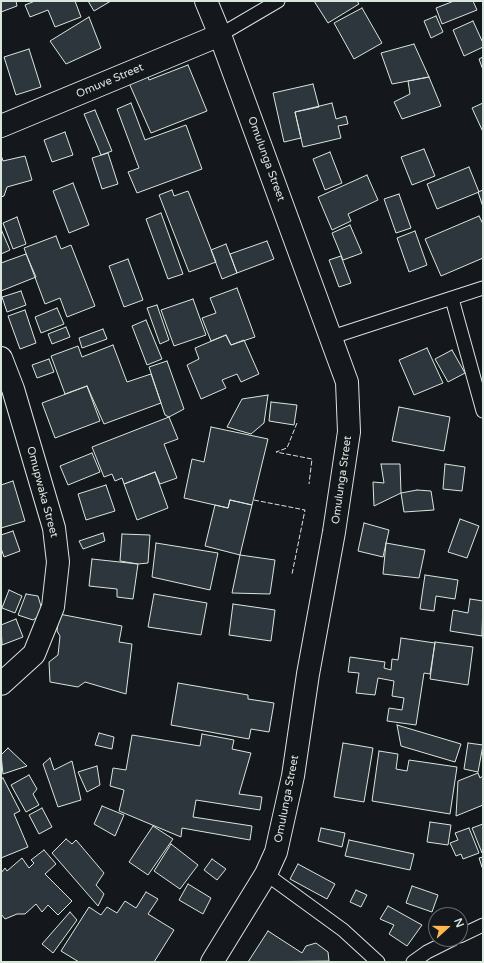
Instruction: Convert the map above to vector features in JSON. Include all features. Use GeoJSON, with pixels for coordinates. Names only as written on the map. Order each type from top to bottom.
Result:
{"type":"FeatureCollection","features":[{"type":"Feature","properties":{"kind":"street","name":"Omulunga Street"},"geometry":{"type":"LineString","coordinates":[[206,1],[332,337],[347,382],[349,432],[293,776],[276,852],[266,874],[212,962]]}},
{"type":"Feature","properties":{"kind":"street","name":"Omuve Street"},"geometry":{"type":"LineString","coordinates":[[1,126],[220,35]]}},
{"type":"Feature","properties":{"kind":"street","name":"Omupwaka Street"},"geometry":{"type":"LineString","coordinates":[[1,358],[12,389],[54,528],[58,562],[53,608],[34,654],[1,684]]}},
{"type":"Feature","properties":{"kind":"lane"},"geometry":{"type":"LineString","coordinates":[[220,35],[278,1]]}},
{"type":"Feature","properties":{"kind":"lane"},"geometry":{"type":"LineString","coordinates":[[332,337],[483,288]]}},
{"type":"Feature","properties":{"kind":"lane"},"geometry":{"type":"LineString","coordinates":[[452,299],[483,411]]}},
{"type":"Feature","properties":{"kind":"lane"},"geometry":{"type":"LineString","coordinates":[[266,874],[343,930],[378,962]]}},
{"type":"Feature","properties":{"kind":"lane"},"geometry":{"type":"LineString","coordinates":[[468,932],[483,925]]}},
{"type":"Feature","properties":{"kind":"lane"},"geometry":{"type":"LineString","coordinates":[[413,962],[437,947]]}},
{"type":"Feature","properties":{"kind":"building"},"geometry":{"type":"Polygon","coordinates":[[[1,1],[16,1],[17,6],[1,12],[1,1]]]}},
{"type":"Feature","properties":{"kind":"building"},"geometry":{"type":"Polygon","coordinates":[[[35,1],[75,1],[81,17],[55,27],[48,10],[30,17],[25,5],[35,1]]]}},
{"type":"Feature","properties":{"kind":"building"},"geometry":{"type":"Polygon","coordinates":[[[88,1],[111,1],[94,11],[88,1]]]}},
{"type":"Feature","properties":{"kind":"building"},"geometry":{"type":"Polygon","coordinates":[[[314,1],[357,1],[359,4],[328,23],[314,1]]]}},
{"type":"Feature","properties":{"kind":"building"},"geometry":{"type":"Polygon","coordinates":[[[454,1],[473,1],[477,10],[442,24],[436,8],[454,1]]]}},
{"type":"Feature","properties":{"kind":"building"},"geometry":{"type":"Polygon","coordinates":[[[362,8],[382,43],[354,59],[334,23],[362,8]]]}},
{"type":"Feature","properties":{"kind":"building"},"geometry":{"type":"Polygon","coordinates":[[[436,16],[443,32],[431,38],[424,21],[436,16]]]}},
{"type":"Feature","properties":{"kind":"building"},"geometry":{"type":"Polygon","coordinates":[[[89,17],[101,48],[66,64],[50,41],[89,17]]]}},
{"type":"Feature","properties":{"kind":"building"},"geometry":{"type":"Polygon","coordinates":[[[473,21],[483,43],[483,47],[464,56],[453,30],[473,21]]]}},
{"type":"Feature","properties":{"kind":"building"},"geometry":{"type":"Polygon","coordinates":[[[414,44],[429,77],[392,84],[381,53],[414,44]]]}},
{"type":"Feature","properties":{"kind":"building"},"geometry":{"type":"Polygon","coordinates":[[[29,49],[41,87],[16,95],[4,57],[29,49]]]}},
{"type":"Feature","properties":{"kind":"building"},"geometry":{"type":"Polygon","coordinates":[[[483,57],[483,70],[479,59],[483,57]]]}},
{"type":"Feature","properties":{"kind":"building"},"geometry":{"type":"Polygon","coordinates":[[[188,65],[207,111],[151,133],[125,74],[144,66],[149,80],[188,65]]]}},
{"type":"Feature","properties":{"kind":"building"},"geometry":{"type":"Polygon","coordinates":[[[429,77],[441,106],[402,119],[394,102],[410,94],[408,81],[429,77]]]}},
{"type":"Feature","properties":{"kind":"building"},"geometry":{"type":"Polygon","coordinates":[[[313,84],[319,107],[295,112],[301,138],[284,142],[273,93],[313,84]]]}},
{"type":"Feature","properties":{"kind":"building"},"geometry":{"type":"Polygon","coordinates":[[[131,103],[145,140],[186,125],[202,169],[137,193],[128,172],[139,168],[117,109],[131,103]]]}},
{"type":"Feature","properties":{"kind":"building"},"geometry":{"type":"Polygon","coordinates":[[[332,103],[336,119],[346,116],[348,124],[338,126],[341,138],[303,147],[295,112],[332,103]]]}},
{"type":"Feature","properties":{"kind":"building"},"geometry":{"type":"Polygon","coordinates":[[[483,103],[483,132],[472,108],[483,103]]]}},
{"type":"Feature","properties":{"kind":"building"},"geometry":{"type":"Polygon","coordinates":[[[95,110],[112,151],[101,155],[84,114],[95,110]]]}},
{"type":"Feature","properties":{"kind":"building"},"geometry":{"type":"Polygon","coordinates":[[[65,132],[73,155],[52,162],[44,140],[65,132]]]}},
{"type":"Feature","properties":{"kind":"building"},"geometry":{"type":"Polygon","coordinates":[[[424,149],[435,176],[412,185],[401,157],[424,149]]]}},
{"type":"Feature","properties":{"kind":"building"},"geometry":{"type":"Polygon","coordinates":[[[330,152],[342,183],[325,190],[313,159],[330,152]]]}},
{"type":"Feature","properties":{"kind":"building"},"geometry":{"type":"Polygon","coordinates":[[[108,153],[118,184],[102,189],[92,158],[108,153]]]}},
{"type":"Feature","properties":{"kind":"building"},"geometry":{"type":"Polygon","coordinates":[[[1,155],[3,161],[25,156],[32,180],[7,187],[4,196],[1,197],[1,155]]]}},
{"type":"Feature","properties":{"kind":"building"},"geometry":{"type":"Polygon","coordinates":[[[469,167],[479,192],[437,209],[427,184],[469,167]]]}},
{"type":"Feature","properties":{"kind":"building"},"geometry":{"type":"Polygon","coordinates":[[[367,175],[378,200],[348,214],[351,221],[332,230],[318,197],[367,175]]]}},
{"type":"Feature","properties":{"kind":"building"},"geometry":{"type":"Polygon","coordinates":[[[73,183],[89,225],[69,233],[53,191],[73,183]]]}},
{"type":"Feature","properties":{"kind":"building"},"geometry":{"type":"Polygon","coordinates":[[[172,190],[174,196],[188,191],[216,262],[189,272],[159,195],[172,190]]]}},
{"type":"Feature","properties":{"kind":"building"},"geometry":{"type":"Polygon","coordinates":[[[483,190],[483,207],[478,192],[483,190]]]}},
{"type":"Feature","properties":{"kind":"building"},"geometry":{"type":"Polygon","coordinates":[[[399,194],[411,228],[396,233],[384,199],[399,194]]]}},
{"type":"Feature","properties":{"kind":"building"},"geometry":{"type":"Polygon","coordinates":[[[161,213],[183,274],[168,279],[146,219],[161,213]]]}},
{"type":"Feature","properties":{"kind":"building"},"geometry":{"type":"Polygon","coordinates":[[[479,216],[483,224],[483,258],[441,276],[425,239],[479,216]]]}},
{"type":"Feature","properties":{"kind":"building"},"geometry":{"type":"Polygon","coordinates":[[[17,217],[26,244],[13,249],[3,223],[17,217]]]}},
{"type":"Feature","properties":{"kind":"building"},"geometry":{"type":"Polygon","coordinates":[[[350,225],[362,253],[343,260],[332,233],[350,225]]]}},
{"type":"Feature","properties":{"kind":"building"},"geometry":{"type":"Polygon","coordinates":[[[1,229],[10,250],[1,254],[1,229]]]}},
{"type":"Feature","properties":{"kind":"building"},"geometry":{"type":"Polygon","coordinates":[[[415,231],[427,265],[409,272],[397,238],[415,231]]]}},
{"type":"Feature","properties":{"kind":"building"},"geometry":{"type":"Polygon","coordinates":[[[56,236],[61,249],[71,245],[95,306],[67,317],[60,298],[45,304],[24,248],[56,236]]]}},
{"type":"Feature","properties":{"kind":"building"},"geometry":{"type":"Polygon","coordinates":[[[267,241],[274,259],[237,273],[230,254],[267,241]]]}},
{"type":"Feature","properties":{"kind":"building"},"geometry":{"type":"Polygon","coordinates":[[[226,244],[237,273],[222,279],[211,250],[226,244]]]}},
{"type":"Feature","properties":{"kind":"building"},"geometry":{"type":"Polygon","coordinates":[[[26,254],[36,277],[1,291],[1,263],[26,254]]]}},
{"type":"Feature","properties":{"kind":"building"},"geometry":{"type":"Polygon","coordinates":[[[341,256],[351,283],[339,287],[329,260],[341,256]]]}},
{"type":"Feature","properties":{"kind":"building"},"geometry":{"type":"Polygon","coordinates":[[[128,259],[143,300],[124,307],[109,266],[128,259]]]}},
{"type":"Feature","properties":{"kind":"building"},"geometry":{"type":"Polygon","coordinates":[[[237,288],[255,337],[231,345],[226,335],[211,341],[202,318],[216,313],[210,298],[237,288]]]}},
{"type":"Feature","properties":{"kind":"building"},"geometry":{"type":"Polygon","coordinates":[[[21,291],[26,305],[7,312],[2,297],[21,291]]]}},
{"type":"Feature","properties":{"kind":"building"},"geometry":{"type":"Polygon","coordinates":[[[193,299],[206,335],[174,346],[161,310],[193,299]]]}},
{"type":"Feature","properties":{"kind":"building"},"geometry":{"type":"Polygon","coordinates":[[[157,305],[169,340],[160,344],[147,308],[157,305]]]}},
{"type":"Feature","properties":{"kind":"building"},"geometry":{"type":"Polygon","coordinates":[[[57,308],[64,324],[41,333],[35,317],[57,308]]]}},
{"type":"Feature","properties":{"kind":"building"},"geometry":{"type":"Polygon","coordinates":[[[25,310],[36,343],[20,349],[8,316],[25,310]]]}},
{"type":"Feature","properties":{"kind":"building"},"geometry":{"type":"Polygon","coordinates":[[[146,320],[162,359],[147,365],[132,326],[146,320]]]}},
{"type":"Feature","properties":{"kind":"building"},"geometry":{"type":"Polygon","coordinates":[[[66,327],[70,337],[52,344],[48,334],[66,327]]]}},
{"type":"Feature","properties":{"kind":"building"},"geometry":{"type":"Polygon","coordinates":[[[103,329],[107,339],[82,348],[79,338],[103,329]]]}},
{"type":"Feature","properties":{"kind":"building"},"geometry":{"type":"Polygon","coordinates":[[[226,335],[231,345],[244,340],[259,374],[241,382],[237,374],[222,380],[226,388],[201,399],[187,365],[199,359],[195,348],[226,335]]]}},
{"type":"Feature","properties":{"kind":"building"},"geometry":{"type":"Polygon","coordinates":[[[113,345],[127,382],[151,374],[161,403],[104,424],[87,386],[65,394],[51,356],[78,346],[82,357],[113,345]]]}},
{"type":"Feature","properties":{"kind":"building"},"geometry":{"type":"Polygon","coordinates":[[[427,348],[443,383],[414,395],[399,360],[427,348]]]}},
{"type":"Feature","properties":{"kind":"building"},"geometry":{"type":"Polygon","coordinates":[[[452,350],[465,373],[448,382],[435,359],[452,350]]]}},
{"type":"Feature","properties":{"kind":"building"},"geometry":{"type":"Polygon","coordinates":[[[49,359],[54,372],[37,378],[32,365],[49,359]]]}},
{"type":"Feature","properties":{"kind":"building"},"geometry":{"type":"Polygon","coordinates":[[[167,361],[184,409],[169,417],[165,415],[149,367],[167,361]]]}},
{"type":"Feature","properties":{"kind":"building"},"geometry":{"type":"Polygon","coordinates":[[[87,386],[100,421],[55,438],[42,403],[87,386]]]}},
{"type":"Feature","properties":{"kind":"building"},"geometry":{"type":"Polygon","coordinates":[[[268,395],[264,423],[251,434],[227,427],[242,399],[268,395]]]}},
{"type":"Feature","properties":{"kind":"building"},"geometry":{"type":"Polygon","coordinates":[[[271,402],[297,405],[294,425],[269,421],[271,402]]]}},
{"type":"Feature","properties":{"kind":"building"},"geometry":{"type":"Polygon","coordinates":[[[399,407],[450,417],[444,451],[392,441],[399,407]]]}},
{"type":"Feature","properties":{"kind":"building"},"geometry":{"type":"Polygon","coordinates":[[[169,417],[178,439],[164,444],[177,478],[160,484],[155,472],[124,484],[122,478],[115,481],[112,474],[104,477],[92,447],[169,417]]]}},
{"type":"Feature","properties":{"kind":"building"},"geometry":{"type":"Polygon","coordinates":[[[211,427],[268,439],[252,505],[230,500],[228,508],[184,498],[192,459],[204,462],[211,427]]]}},
{"type":"Feature","properties":{"kind":"building"},"geometry":{"type":"Polygon","coordinates":[[[92,453],[100,472],[68,485],[60,466],[92,453]]]}},
{"type":"Feature","properties":{"kind":"building"},"geometry":{"type":"Polygon","coordinates":[[[381,464],[400,464],[401,493],[374,506],[373,482],[384,483],[381,464]]]}},
{"type":"Feature","properties":{"kind":"building"},"geometry":{"type":"Polygon","coordinates":[[[445,464],[465,467],[462,491],[443,489],[445,464]]]}},
{"type":"Feature","properties":{"kind":"building"},"geometry":{"type":"Polygon","coordinates":[[[155,472],[168,508],[137,520],[124,484],[155,472]]]}},
{"type":"Feature","properties":{"kind":"building"},"geometry":{"type":"Polygon","coordinates":[[[13,481],[25,521],[1,528],[1,485],[13,481]]]}},
{"type":"Feature","properties":{"kind":"building"},"geometry":{"type":"Polygon","coordinates":[[[106,485],[115,511],[86,520],[78,494],[106,485]]]}},
{"type":"Feature","properties":{"kind":"building"},"geometry":{"type":"Polygon","coordinates":[[[417,490],[431,491],[434,510],[404,512],[401,493],[417,490]]]}},
{"type":"Feature","properties":{"kind":"building"},"geometry":{"type":"Polygon","coordinates":[[[230,500],[252,505],[240,555],[205,546],[215,505],[228,508],[230,500]]]}},
{"type":"Feature","properties":{"kind":"building"},"geometry":{"type":"Polygon","coordinates":[[[460,519],[479,526],[467,558],[448,552],[460,519]]]}},
{"type":"Feature","properties":{"kind":"building"},"geometry":{"type":"Polygon","coordinates":[[[364,523],[389,530],[383,557],[358,551],[364,523]]]}},
{"type":"Feature","properties":{"kind":"building"},"geometry":{"type":"Polygon","coordinates":[[[13,531],[20,551],[4,557],[1,548],[1,535],[13,531]]]}},
{"type":"Feature","properties":{"kind":"building"},"geometry":{"type":"Polygon","coordinates":[[[103,533],[105,541],[83,549],[79,541],[103,533]]]}},
{"type":"Feature","properties":{"kind":"building"},"geometry":{"type":"Polygon","coordinates":[[[122,534],[150,535],[148,563],[138,564],[120,561],[122,534]]]}},
{"type":"Feature","properties":{"kind":"building"},"geometry":{"type":"Polygon","coordinates":[[[156,543],[218,553],[210,590],[152,577],[156,543]]]}},
{"type":"Feature","properties":{"kind":"building"},"geometry":{"type":"Polygon","coordinates":[[[386,543],[425,550],[419,578],[383,574],[386,543]]]}},
{"type":"Feature","properties":{"kind":"building"},"geometry":{"type":"Polygon","coordinates":[[[240,555],[275,560],[270,594],[232,593],[240,555]]]}},
{"type":"Feature","properties":{"kind":"building"},"geometry":{"type":"Polygon","coordinates":[[[92,559],[138,564],[133,599],[117,597],[117,589],[89,586],[92,559]]]}},
{"type":"Feature","properties":{"kind":"building"},"geometry":{"type":"Polygon","coordinates":[[[425,575],[458,580],[455,599],[436,596],[434,611],[420,609],[425,575]]]}},
{"type":"Feature","properties":{"kind":"building"},"geometry":{"type":"Polygon","coordinates":[[[9,590],[22,596],[15,613],[2,608],[9,590]]]}},
{"type":"Feature","properties":{"kind":"building"},"geometry":{"type":"Polygon","coordinates":[[[26,594],[38,596],[43,613],[33,620],[18,615],[26,594]]]}},
{"type":"Feature","properties":{"kind":"building"},"geometry":{"type":"Polygon","coordinates":[[[154,594],[207,603],[201,635],[148,627],[154,594]]]}},
{"type":"Feature","properties":{"kind":"building"},"geometry":{"type":"Polygon","coordinates":[[[470,599],[483,601],[482,636],[450,631],[453,610],[468,613],[470,599]]]}},
{"type":"Feature","properties":{"kind":"building"},"geometry":{"type":"Polygon","coordinates":[[[233,604],[275,610],[271,641],[229,635],[233,604]]]}},
{"type":"Feature","properties":{"kind":"building"},"geometry":{"type":"Polygon","coordinates":[[[59,614],[122,626],[119,642],[132,644],[126,694],[85,682],[78,687],[50,682],[49,662],[58,655],[60,636],[57,631],[59,614]]]}},
{"type":"Feature","properties":{"kind":"building"},"geometry":{"type":"Polygon","coordinates":[[[16,619],[23,637],[2,645],[1,625],[16,619]]]}},
{"type":"Feature","properties":{"kind":"building"},"geometry":{"type":"Polygon","coordinates":[[[401,638],[435,643],[430,674],[424,673],[416,725],[387,721],[389,708],[402,710],[404,698],[392,696],[394,681],[378,678],[375,695],[356,693],[359,673],[348,672],[350,657],[385,662],[384,668],[391,670],[392,659],[398,660],[401,638]]]}},
{"type":"Feature","properties":{"kind":"building"},"geometry":{"type":"Polygon","coordinates":[[[435,642],[473,647],[468,685],[430,679],[435,642]]]}},
{"type":"Feature","properties":{"kind":"building"},"geometry":{"type":"Polygon","coordinates":[[[178,683],[248,695],[248,699],[274,703],[269,732],[251,729],[249,739],[171,725],[178,683]]]}},
{"type":"Feature","properties":{"kind":"building"},"geometry":{"type":"Polygon","coordinates":[[[397,725],[461,744],[455,762],[401,746],[397,725]]]}},
{"type":"Feature","properties":{"kind":"building"},"geometry":{"type":"Polygon","coordinates":[[[99,733],[114,737],[112,749],[95,745],[99,733]]]}},
{"type":"Feature","properties":{"kind":"building"},"geometry":{"type":"Polygon","coordinates":[[[202,734],[234,740],[232,749],[251,753],[239,794],[262,797],[260,810],[196,800],[193,817],[252,826],[250,840],[182,828],[181,837],[119,811],[124,790],[110,786],[113,768],[126,770],[132,735],[200,746],[202,734]]]}},
{"type":"Feature","properties":{"kind":"building"},"geometry":{"type":"Polygon","coordinates":[[[343,743],[373,748],[364,802],[334,797],[343,743]]]}},
{"type":"Feature","properties":{"kind":"building"},"geometry":{"type":"Polygon","coordinates":[[[468,743],[483,745],[478,772],[464,769],[468,743]]]}},
{"type":"Feature","properties":{"kind":"building"},"geometry":{"type":"Polygon","coordinates":[[[8,748],[27,766],[3,774],[1,755],[8,748]]]}},
{"type":"Feature","properties":{"kind":"building"},"geometry":{"type":"Polygon","coordinates":[[[379,751],[398,754],[396,769],[407,771],[409,760],[457,767],[450,814],[372,801],[379,751]]]}},
{"type":"Feature","properties":{"kind":"building"},"geometry":{"type":"Polygon","coordinates":[[[50,758],[54,770],[72,761],[81,800],[58,807],[43,764],[50,758]]]}},
{"type":"Feature","properties":{"kind":"building"},"geometry":{"type":"Polygon","coordinates":[[[97,766],[100,785],[87,792],[78,772],[97,766]]]}},
{"type":"Feature","properties":{"kind":"building"},"geometry":{"type":"Polygon","coordinates":[[[478,773],[480,778],[483,776],[483,805],[456,816],[458,781],[478,773]]]}},
{"type":"Feature","properties":{"kind":"building"},"geometry":{"type":"Polygon","coordinates":[[[29,775],[37,789],[33,794],[39,805],[26,812],[11,785],[29,775]]]}},
{"type":"Feature","properties":{"kind":"building"},"geometry":{"type":"Polygon","coordinates":[[[3,778],[20,811],[14,814],[28,847],[1,858],[1,779],[3,778]]]}},
{"type":"Feature","properties":{"kind":"building"},"geometry":{"type":"Polygon","coordinates":[[[102,806],[124,815],[115,836],[94,824],[102,806]]]}},
{"type":"Feature","properties":{"kind":"building"},"geometry":{"type":"Polygon","coordinates":[[[42,808],[52,827],[39,834],[29,815],[42,808]]]}},
{"type":"Feature","properties":{"kind":"building"},"geometry":{"type":"Polygon","coordinates":[[[430,822],[451,825],[448,845],[427,842],[430,822]]]}},
{"type":"Feature","properties":{"kind":"building"},"geometry":{"type":"Polygon","coordinates":[[[483,824],[483,852],[482,853],[472,828],[483,824]]]}},
{"type":"Feature","properties":{"kind":"building"},"geometry":{"type":"Polygon","coordinates":[[[153,826],[173,839],[148,875],[129,862],[153,826]]]}},
{"type":"Feature","properties":{"kind":"building"},"geometry":{"type":"Polygon","coordinates":[[[321,828],[345,833],[342,847],[318,841],[321,828]]]}},
{"type":"Feature","properties":{"kind":"building"},"geometry":{"type":"Polygon","coordinates":[[[469,828],[479,853],[463,859],[461,854],[456,856],[450,843],[458,840],[455,833],[469,828]]]}},
{"type":"Feature","properties":{"kind":"building"},"geometry":{"type":"Polygon","coordinates":[[[66,839],[72,844],[76,840],[104,873],[96,885],[104,894],[98,906],[52,853],[66,839]]]}},
{"type":"Feature","properties":{"kind":"building"},"geometry":{"type":"Polygon","coordinates":[[[349,840],[414,854],[410,870],[345,856],[349,840]]]}},
{"type":"Feature","properties":{"kind":"building"},"geometry":{"type":"Polygon","coordinates":[[[171,844],[198,865],[180,889],[154,871],[171,844]]]}},
{"type":"Feature","properties":{"kind":"building"},"geometry":{"type":"Polygon","coordinates":[[[44,850],[56,864],[45,874],[72,901],[58,915],[48,905],[42,912],[36,904],[25,914],[17,914],[5,919],[1,914],[1,873],[5,868],[7,871],[22,858],[29,868],[34,863],[31,860],[44,850]]]}},
{"type":"Feature","properties":{"kind":"building"},"geometry":{"type":"Polygon","coordinates":[[[483,857],[483,870],[479,858],[483,857]]]}},
{"type":"Feature","properties":{"kind":"building"},"geometry":{"type":"Polygon","coordinates":[[[212,859],[226,869],[217,880],[204,870],[212,859]]]}},
{"type":"Feature","properties":{"kind":"building"},"geometry":{"type":"Polygon","coordinates":[[[298,864],[335,884],[327,899],[290,879],[298,864]]]}},
{"type":"Feature","properties":{"kind":"building"},"geometry":{"type":"Polygon","coordinates":[[[188,884],[211,898],[203,914],[179,900],[188,884]]]}},
{"type":"Feature","properties":{"kind":"building"},"geometry":{"type":"Polygon","coordinates":[[[412,886],[438,895],[434,907],[428,907],[428,911],[406,903],[412,886]]]}},
{"type":"Feature","properties":{"kind":"building"},"geometry":{"type":"Polygon","coordinates":[[[356,890],[367,895],[361,907],[350,902],[356,890]]]}},
{"type":"Feature","properties":{"kind":"building"},"geometry":{"type":"Polygon","coordinates":[[[146,892],[158,899],[148,914],[174,930],[154,962],[79,962],[61,951],[89,907],[101,915],[107,907],[117,913],[125,901],[136,908],[146,892]]]}},
{"type":"Feature","properties":{"kind":"building"},"geometry":{"type":"Polygon","coordinates":[[[388,906],[422,925],[407,946],[389,934],[394,925],[380,919],[388,906]]]}},
{"type":"Feature","properties":{"kind":"building"},"geometry":{"type":"Polygon","coordinates":[[[70,912],[77,920],[53,953],[42,944],[70,912]]]}},
{"type":"Feature","properties":{"kind":"building"},"geometry":{"type":"Polygon","coordinates":[[[268,931],[302,953],[306,946],[316,943],[328,952],[329,961],[248,962],[268,931]]]}},
{"type":"Feature","properties":{"kind":"fence"},"geometry":{"type":"LineString","coordinates":[[297,423],[287,448],[276,452],[312,459],[309,484]]}},
{"type":"Feature","properties":{"kind":"fence"},"geometry":{"type":"LineString","coordinates":[[254,500],[305,510],[292,574]]}}]}
